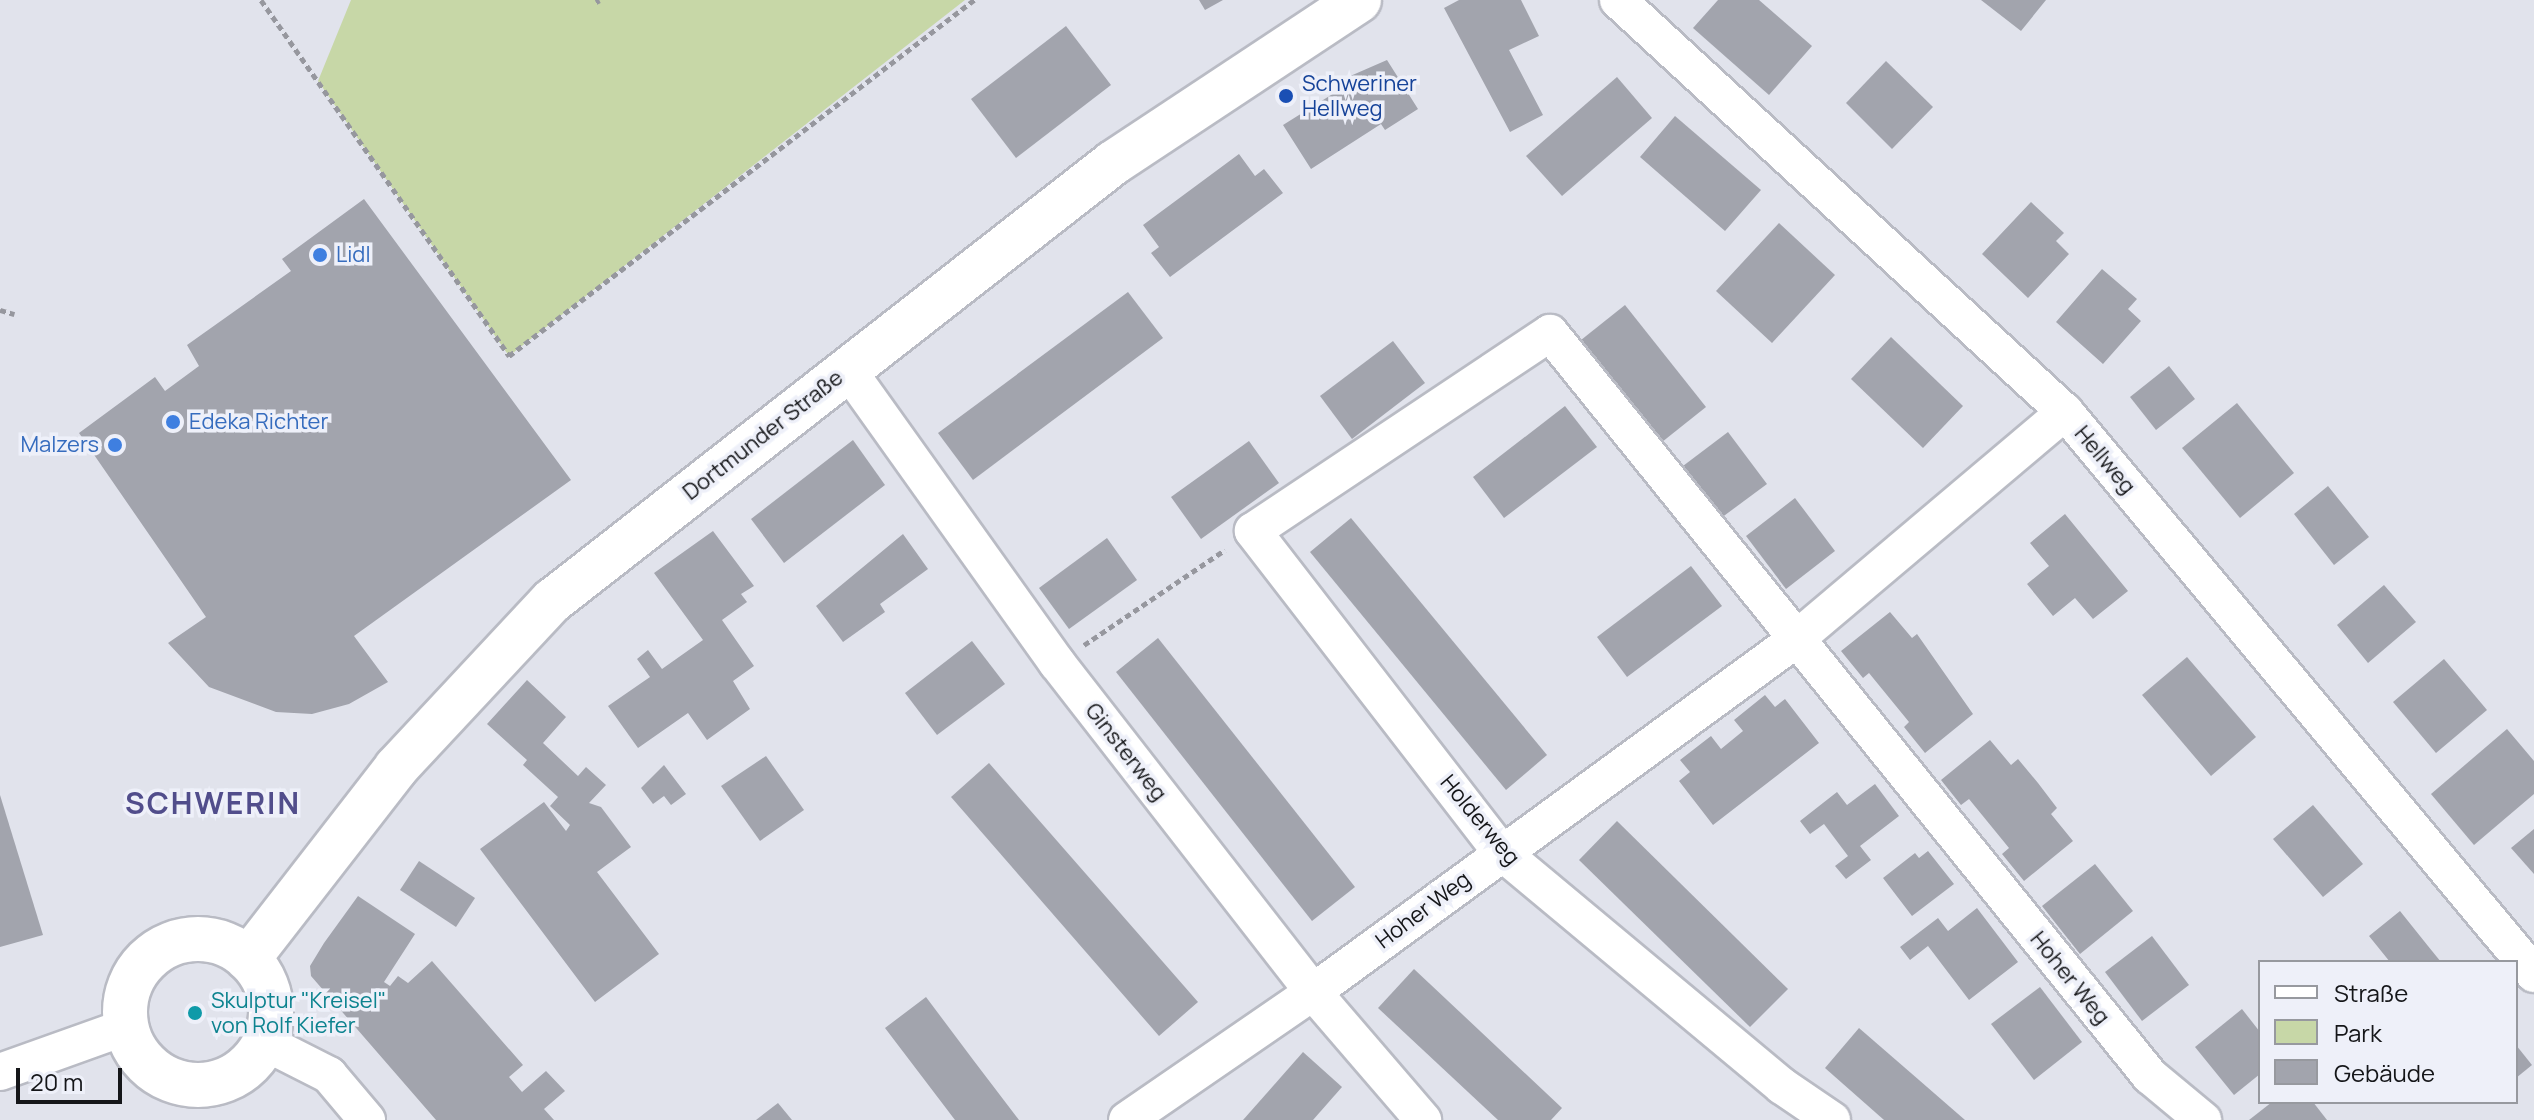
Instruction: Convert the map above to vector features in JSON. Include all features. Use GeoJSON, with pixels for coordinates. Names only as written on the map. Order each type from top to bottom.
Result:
{"type":"FeatureCollection","features":[{"type":"Feature","properties":{"kind":"main road","name":"Dortmunder Straße"},"geometry":{"type":"LineString","coordinates":[[248,959],[396,768],[544,609],[1135,147],[1359,0]]}},
{"type":"Feature","properties":{"kind":"main road"},"geometry":{"type":"LineString","coordinates":[[199,939],[234,948],[248,959],[262,977],[270,999],[264,1042],[233,1077],[186,1102],[144,1062],[126,1027],[128,990],[136,973],[157,951],[199,939]]}},
{"type":"Feature","properties":{"kind":"street","name":"Hellweg"},"geometry":{"type":"LineString","coordinates":[[1618,0],[2065,412],[2534,974]]}},
{"type":"Feature","properties":{"kind":"street","name":"Hoher Weg"},"geometry":{"type":"LineString","coordinates":[[1253,531],[1550,333],[1794,641],[2150,1076],[2203,1120]]}},
{"type":"Feature","properties":{"kind":"street","name":"Ginsterweg"},"geometry":{"type":"LineString","coordinates":[[848,370],[1057,663],[1313,992],[1423,1120]]}},
{"type":"Feature","properties":{"kind":"street","name":"Hoher Weg"},"geometry":{"type":"LineString","coordinates":[[1127,1120],[1313,992],[1794,641],[2065,412]]}},
{"type":"Feature","properties":{"kind":"street","name":"Holderweg"},"geometry":{"type":"LineString","coordinates":[[1253,531],[1501,852],[1782,1086],[1832,1120]]}},
{"type":"Feature","properties":{"kind":"street"},"geometry":{"type":"LineString","coordinates":[[0,1072],[126,1027]]}},
{"type":"Feature","properties":{"kind":"street"},"geometry":{"type":"LineString","coordinates":[[264,1042],[329,1075],[367,1120]]}},
{"type":"Feature","properties":{"kind":"path"},"geometry":{"type":"LineString","coordinates":[[261,0],[509,356],[974,0]]}},
{"type":"Feature","properties":{"kind":"path"},"geometry":{"type":"LineString","coordinates":[[0,310],[14,314]]}},
{"type":"Feature","properties":{"kind":"path"},"geometry":{"type":"LineString","coordinates":[[1057,663],[1253,531]]}},
{"type":"Feature","properties":{"kind":"green space"},"geometry":{"type":"Polygon","coordinates":[[[351,0],[965,0],[509,356],[318,81],[351,0]]]}},
{"type":"Feature","properties":{"kind":"building"},"geometry":{"type":"Polygon","coordinates":[[[1199,0],[1223,0],[1205,10],[1199,0]]]}},
{"type":"Feature","properties":{"kind":"building"},"geometry":{"type":"Polygon","coordinates":[[[1459,0],[1521,0],[1539,36],[1509,50],[1543,115],[1510,132],[1444,8],[1459,0]]]}},
{"type":"Feature","properties":{"kind":"building"},"geometry":{"type":"Polygon","coordinates":[[[1718,0],[1759,0],[1812,46],[1769,95],[1693,28],[1718,0]]]}},
{"type":"Feature","properties":{"kind":"building"},"geometry":{"type":"Polygon","coordinates":[[[1981,0],[2046,0],[2021,31],[1981,0]]]}},
{"type":"Feature","properties":{"kind":"building"},"geometry":{"type":"Polygon","coordinates":[[[1066,26],[1111,85],[1016,158],[971,99],[1066,26]]]}},
{"type":"Feature","properties":{"kind":"building"},"geometry":{"type":"Polygon","coordinates":[[[1387,60],[1418,109],[1385,130],[1381,124],[1311,169],[1283,125],[1347,85],[1348,77],[1387,60]]]}},
{"type":"Feature","properties":{"kind":"building"},"geometry":{"type":"Polygon","coordinates":[[[1886,61],[1933,107],[1892,149],[1846,103],[1886,61]]]}},
{"type":"Feature","properties":{"kind":"building"},"geometry":{"type":"Polygon","coordinates":[[[1617,77],[1652,118],[1562,196],[1526,156],[1617,77]]]}},
{"type":"Feature","properties":{"kind":"building"},"geometry":{"type":"Polygon","coordinates":[[[1675,116],[1761,190],[1725,231],[1640,157],[1675,116]]]}},
{"type":"Feature","properties":{"kind":"building"},"geometry":{"type":"Polygon","coordinates":[[[1239,154],[1255,176],[1264,169],[1283,193],[1170,277],[1151,253],[1159,247],[1143,225],[1239,154]]]}},
{"type":"Feature","properties":{"kind":"building"},"geometry":{"type":"Polygon","coordinates":[[[364,199],[571,480],[354,636],[388,682],[349,704],[312,714],[276,712],[209,687],[168,643],[206,617],[79,433],[155,377],[165,391],[199,366],[187,345],[291,271],[282,259],[364,199]]]}},
{"type":"Feature","properties":{"kind":"building"},"geometry":{"type":"Polygon","coordinates":[[[2031,202],[2064,233],[2056,241],[2069,254],[2028,298],[1982,254],[2031,202]]]}},
{"type":"Feature","properties":{"kind":"building"},"geometry":{"type":"Polygon","coordinates":[[[1779,223],[1835,275],[1772,343],[1716,291],[1779,223]]]}},
{"type":"Feature","properties":{"kind":"building"},"geometry":{"type":"Polygon","coordinates":[[[2102,269],[2137,299],[2128,309],[2141,321],[2103,364],[2056,322],[2102,269]]]}},
{"type":"Feature","properties":{"kind":"building"},"geometry":{"type":"Polygon","coordinates":[[[1128,292],[1163,338],[973,480],[938,433],[1128,292]]]}},
{"type":"Feature","properties":{"kind":"building"},"geometry":{"type":"Polygon","coordinates":[[[1625,305],[1706,407],[1657,446],[1576,344],[1625,305]]]}},
{"type":"Feature","properties":{"kind":"building"},"geometry":{"type":"Polygon","coordinates":[[[1891,337],[1963,406],[1923,448],[1851,379],[1891,337]]]}},
{"type":"Feature","properties":{"kind":"building"},"geometry":{"type":"Polygon","coordinates":[[[1393,341],[1425,383],[1352,439],[1320,396],[1393,341]]]}},
{"type":"Feature","properties":{"kind":"building"},"geometry":{"type":"Polygon","coordinates":[[[2169,366],[2195,399],[2156,430],[2130,397],[2169,366]]]}},
{"type":"Feature","properties":{"kind":"building"},"geometry":{"type":"Polygon","coordinates":[[[2237,403],[2294,473],[2240,518],[2182,448],[2237,403]]]}},
{"type":"Feature","properties":{"kind":"building"},"geometry":{"type":"Polygon","coordinates":[[[1565,406],[1597,447],[1504,518],[1473,477],[1565,406]]]}},
{"type":"Feature","properties":{"kind":"building"},"geometry":{"type":"Polygon","coordinates":[[[1728,432],[1767,484],[1717,521],[1679,469],[1728,432]]]}},
{"type":"Feature","properties":{"kind":"building"},"geometry":{"type":"Polygon","coordinates":[[[853,440],[885,485],[784,563],[751,519],[853,440]]]}},
{"type":"Feature","properties":{"kind":"building"},"geometry":{"type":"Polygon","coordinates":[[[1249,441],[1279,483],[1201,539],[1171,497],[1249,441]]]}},
{"type":"Feature","properties":{"kind":"building"},"geometry":{"type":"Polygon","coordinates":[[[2328,486],[2369,537],[2334,565],[2294,514],[2328,486]]]}},
{"type":"Feature","properties":{"kind":"building"},"geometry":{"type":"Polygon","coordinates":[[[1795,498],[1835,551],[1786,589],[1746,536],[1795,498]]]}},
{"type":"Feature","properties":{"kind":"building"},"geometry":{"type":"Polygon","coordinates":[[[2065,514],[2128,591],[2093,619],[2075,598],[2053,616],[2027,584],[2049,566],[2030,543],[2065,514]]]}},
{"type":"Feature","properties":{"kind":"building"},"geometry":{"type":"Polygon","coordinates":[[[1351,518],[1547,755],[1506,790],[1310,552],[1351,518]]]}},
{"type":"Feature","properties":{"kind":"building"},"geometry":{"type":"Polygon","coordinates":[[[713,531],[754,586],[741,594],[747,602],[722,620],[754,666],[733,681],[750,709],[707,740],[688,713],[638,748],[608,706],[650,677],[637,659],[648,650],[662,669],[703,640],[654,573],[713,531]]]}},
{"type":"Feature","properties":{"kind":"building"},"geometry":{"type":"Polygon","coordinates":[[[903,534],[928,569],[880,604],[885,612],[843,642],[816,606],[903,534]]]}},
{"type":"Feature","properties":{"kind":"building"},"geometry":{"type":"Polygon","coordinates":[[[1107,538],[1137,580],[1069,629],[1039,588],[1107,538]]]}},
{"type":"Feature","properties":{"kind":"building"},"geometry":{"type":"Polygon","coordinates":[[[1691,566],[1722,606],[1627,677],[1597,637],[1691,566]]]}},
{"type":"Feature","properties":{"kind":"building"},"geometry":{"type":"Polygon","coordinates":[[[2384,585],[2416,622],[2368,663],[2337,625],[2384,585]]]}},
{"type":"Feature","properties":{"kind":"building"},"geometry":{"type":"Polygon","coordinates":[[[1890,612],[1912,638],[1917,634],[1973,714],[1925,753],[1904,727],[1909,722],[1869,673],[1863,678],[1841,651],[1890,612]]]}},
{"type":"Feature","properties":{"kind":"building"},"geometry":{"type":"Polygon","coordinates":[[[1158,638],[1355,887],[1312,921],[1116,672],[1158,638]]]}},
{"type":"Feature","properties":{"kind":"building"},"geometry":{"type":"Polygon","coordinates":[[[972,641],[1005,684],[937,735],[905,693],[972,641]]]}},
{"type":"Feature","properties":{"kind":"building"},"geometry":{"type":"Polygon","coordinates":[[[2187,657],[2256,737],[2211,776],[2142,695],[2187,657]]]}},
{"type":"Feature","properties":{"kind":"building"},"geometry":{"type":"Polygon","coordinates":[[[2444,659],[2487,710],[2436,753],[2393,702],[2444,659]]]}},
{"type":"Feature","properties":{"kind":"building"},"geometry":{"type":"Polygon","coordinates":[[[527,680],[566,717],[543,743],[578,776],[586,767],[606,785],[589,803],[601,807],[631,847],[597,872],[659,954],[595,1002],[480,849],[544,802],[566,831],[570,825],[550,806],[558,797],[523,765],[527,760],[487,724],[527,680]]]}},
{"type":"Feature","properties":{"kind":"building"},"geometry":{"type":"Polygon","coordinates":[[[1765,695],[1775,707],[1785,699],[1819,743],[1713,825],[1679,781],[1690,772],[1680,760],[1711,736],[1721,749],[1743,731],[1734,720],[1765,695]]]}},
{"type":"Feature","properties":{"kind":"building"},"geometry":{"type":"Polygon","coordinates":[[[2507,729],[2534,761],[2534,794],[2474,845],[2431,794],[2507,729]]]}},
{"type":"Feature","properties":{"kind":"building"},"geometry":{"type":"Polygon","coordinates":[[[1990,740],[2011,765],[2018,759],[2038,783],[2057,808],[2051,814],[2073,841],[2024,881],[2002,854],[2009,848],[1969,799],[1961,805],[1941,780],[1990,740]]]}},
{"type":"Feature","properties":{"kind":"building"},"geometry":{"type":"Polygon","coordinates":[[[766,756],[804,810],[760,841],[721,786],[766,756]]]}},
{"type":"Feature","properties":{"kind":"building"},"geometry":{"type":"Polygon","coordinates":[[[989,763],[1198,1002],[1159,1036],[951,797],[989,763]]]}},
{"type":"Feature","properties":{"kind":"building"},"geometry":{"type":"Polygon","coordinates":[[[664,765],[686,794],[671,805],[664,796],[653,804],[641,788],[664,765]]]}},
{"type":"Feature","properties":{"kind":"building"},"geometry":{"type":"Polygon","coordinates":[[[1875,784],[1899,816],[1860,846],[1871,860],[1846,879],[1835,866],[1848,856],[1824,824],[1810,834],[1800,821],[1837,792],[1847,805],[1875,784]]]}},
{"type":"Feature","properties":{"kind":"building"},"geometry":{"type":"Polygon","coordinates":[[[0,795],[43,935],[0,947],[0,795]]]}},
{"type":"Feature","properties":{"kind":"building"},"geometry":{"type":"Polygon","coordinates":[[[2313,805],[2363,864],[2323,897],[2273,839],[2313,805]]]}},
{"type":"Feature","properties":{"kind":"building"},"geometry":{"type":"Polygon","coordinates":[[[1617,821],[1788,989],[1750,1027],[1579,860],[1617,821]]]}},
{"type":"Feature","properties":{"kind":"building"},"geometry":{"type":"Polygon","coordinates":[[[2534,829],[2534,874],[2511,848],[2534,829]]]}},
{"type":"Feature","properties":{"kind":"building"},"geometry":{"type":"Polygon","coordinates":[[[1928,851],[1954,884],[1912,916],[1883,878],[1915,853],[1919,858],[1928,851]]]}},
{"type":"Feature","properties":{"kind":"building"},"geometry":{"type":"Polygon","coordinates":[[[419,861],[475,898],[456,927],[400,890],[419,861]]]}},
{"type":"Feature","properties":{"kind":"building"},"geometry":{"type":"Polygon","coordinates":[[[2095,864],[2133,911],[2080,954],[2042,906],[2095,864]]]}},
{"type":"Feature","properties":{"kind":"building"},"geometry":{"type":"Polygon","coordinates":[[[358,896],[415,934],[384,982],[390,986],[398,976],[408,983],[432,961],[523,1065],[509,1077],[522,1092],[546,1071],[565,1091],[544,1109],[554,1120],[436,1120],[311,976],[310,966],[358,896]]]}},
{"type":"Feature","properties":{"kind":"building"},"geometry":{"type":"Polygon","coordinates":[[[1977,908],[2018,962],[1969,1000],[1928,946],[1910,960],[1900,947],[1938,918],[1948,931],[1977,908]]]}},
{"type":"Feature","properties":{"kind":"building"},"geometry":{"type":"Polygon","coordinates":[[[2400,911],[2439,960],[2388,960],[2369,936],[2400,911]]]}},
{"type":"Feature","properties":{"kind":"building"},"geometry":{"type":"Polygon","coordinates":[[[2152,936],[2189,985],[2142,1021],[2105,972],[2152,936]]]}},
{"type":"Feature","properties":{"kind":"building"},"geometry":{"type":"Polygon","coordinates":[[[1414,969],[1562,1108],[1551,1120],[1498,1120],[1378,1008],[1414,969]]]}},
{"type":"Feature","properties":{"kind":"building"},"geometry":{"type":"Polygon","coordinates":[[[2040,987],[2082,1042],[2034,1080],[1991,1024],[2040,987]]]}},
{"type":"Feature","properties":{"kind":"building"},"geometry":{"type":"Polygon","coordinates":[[[926,997],[1019,1120],[955,1120],[885,1028],[926,997]]]}},
{"type":"Feature","properties":{"kind":"building"},"geometry":{"type":"Polygon","coordinates":[[[2242,1009],[2258,1029],[2258,1076],[2234,1095],[2195,1047],[2242,1009]]]}},
{"type":"Feature","properties":{"kind":"building"},"geometry":{"type":"Polygon","coordinates":[[[1859,1028],[1965,1120],[1884,1120],[1825,1068],[1859,1028]]]}},
{"type":"Feature","properties":{"kind":"building"},"geometry":{"type":"Polygon","coordinates":[[[2518,1048],[2532,1065],[2518,1076],[2518,1048]]]}},
{"type":"Feature","properties":{"kind":"building"},"geometry":{"type":"Polygon","coordinates":[[[1303,1052],[1342,1087],[1313,1120],[1243,1120],[1303,1052]]]}},
{"type":"Feature","properties":{"kind":"building"},"geometry":{"type":"Polygon","coordinates":[[[778,1103],[792,1120],[756,1120],[778,1103]]]}},
{"type":"Feature","properties":{"kind":"building"},"geometry":{"type":"Polygon","coordinates":[[[2269,1104],[2315,1104],[2327,1120],[2249,1120],[2269,1104]]]}},
{"type":"Feature","properties":{"kind":"place","name":"Schweriner Hellweg"},"geometry":{"type":"Point","coordinates":[1286,96]}},
{"type":"Feature","properties":{"kind":"place","name":"Lidl"},"geometry":{"type":"Point","coordinates":[320,255]}},
{"type":"Feature","properties":{"kind":"place","name":"Edeka Richter"},"geometry":{"type":"Point","coordinates":[173,422]}},
{"type":"Feature","properties":{"kind":"place","name":"Malzers"},"geometry":{"type":"Point","coordinates":[115,445]}},
{"type":"Feature","properties":{"kind":"place","name":"Skulptur \"Kreisel\" von Rolf Kiefer"},"geometry":{"type":"Point","coordinates":[195,1013]}},
{"type":"Feature","properties":{"kind":"district","name":"SCHWERIN"},"geometry":{"type":"Point","coordinates":[213,803]}}]}
